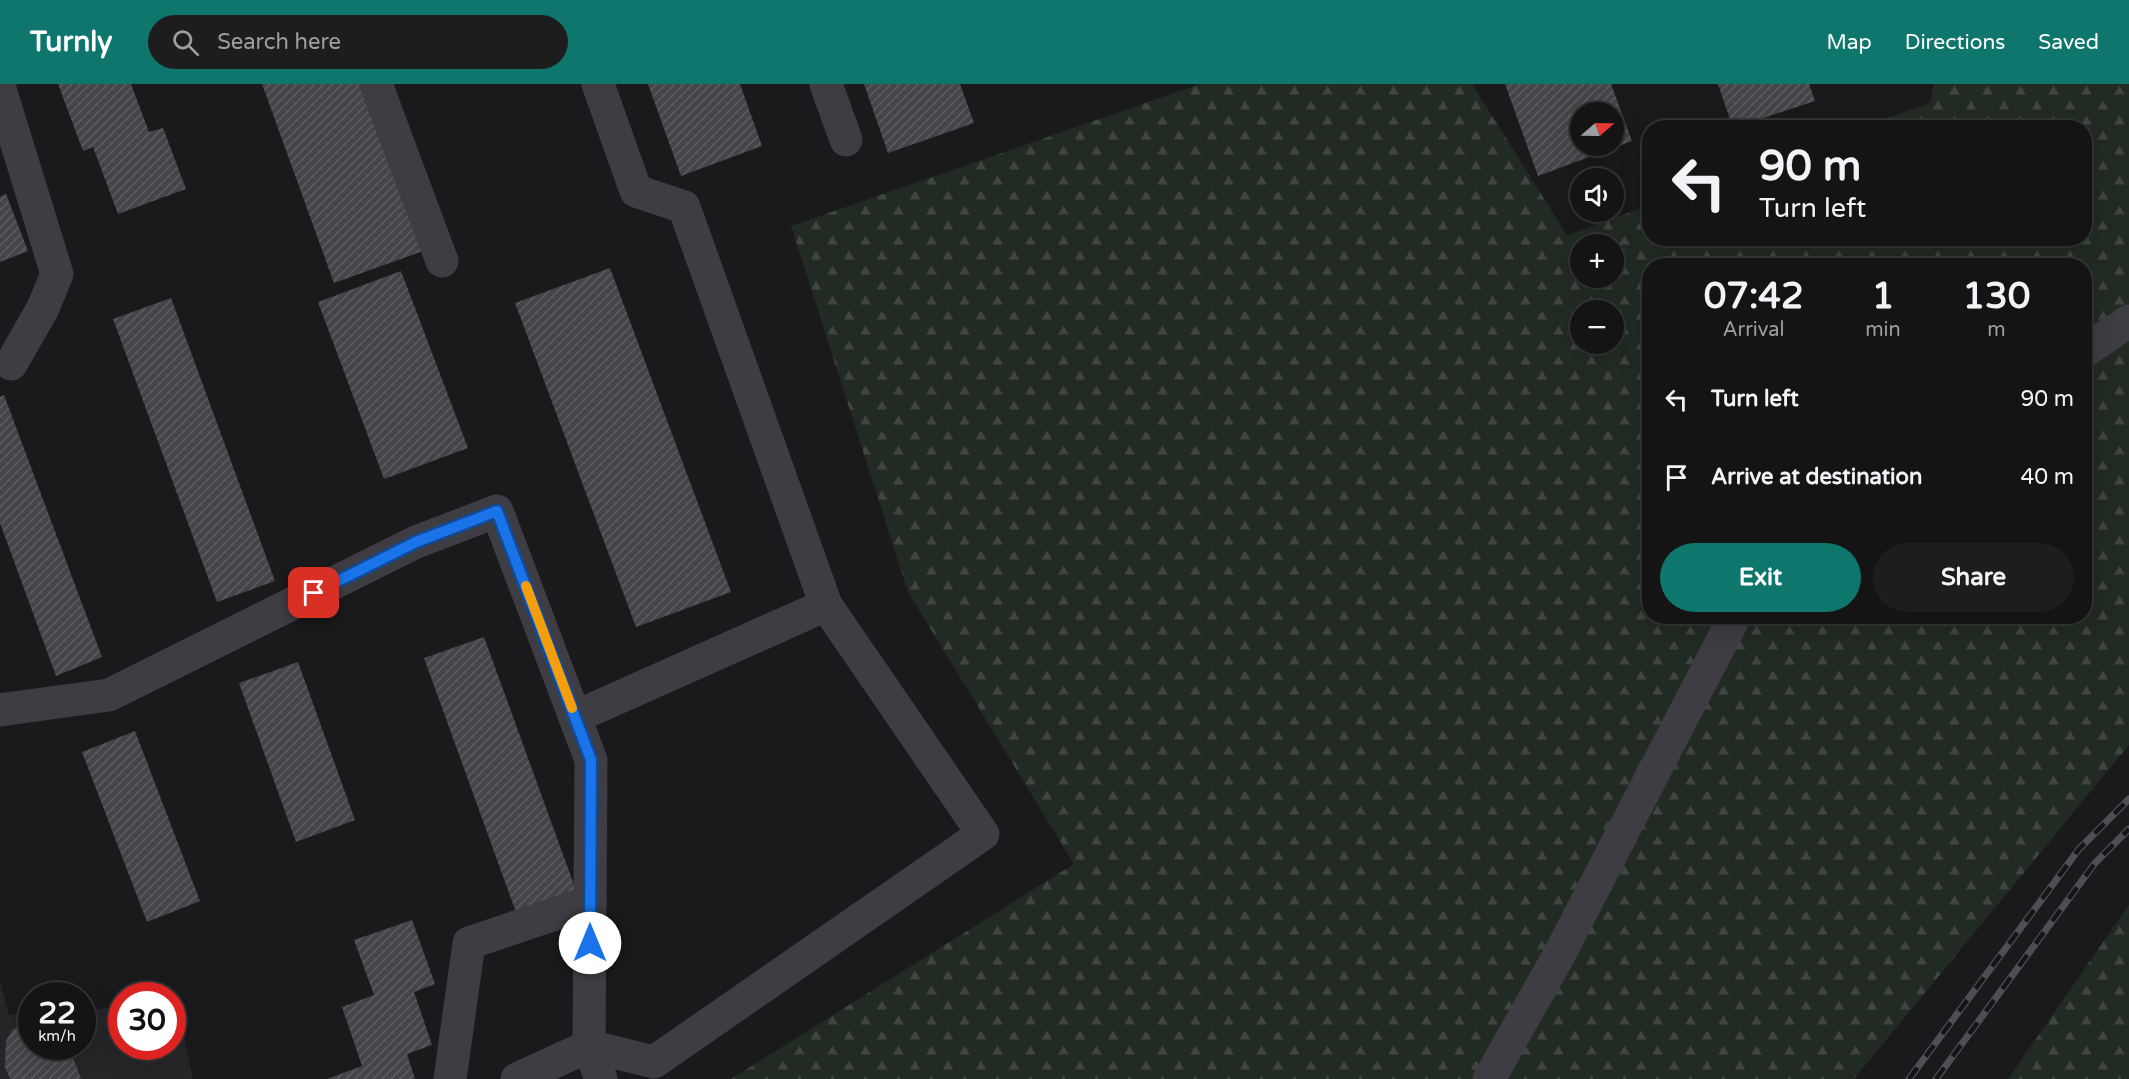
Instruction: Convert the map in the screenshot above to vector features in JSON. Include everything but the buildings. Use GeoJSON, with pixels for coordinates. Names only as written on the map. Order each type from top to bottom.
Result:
{"type":"FeatureCollection","features":[{"type":"Feature","properties":{"kind":"street"},"geometry":{"type":"LineString","coordinates":[[376,84],[442,261]]}},
{"type":"Feature","properties":{"kind":"street"},"geometry":{"type":"LineString","coordinates":[[517,1079],[589,1046],[654,1062],[982,834],[826,605],[684,207],[636,191],[598,84]]}},
{"type":"Feature","properties":{"kind":"street"},"geometry":{"type":"LineString","coordinates":[[826,84],[846,140]]}},
{"type":"Feature","properties":{"kind":"street"},"geometry":{"type":"LineString","coordinates":[[0,89],[57,273],[43,309],[11,364]]}},
{"type":"Feature","properties":{"kind":"street"},"geometry":{"type":"LineString","coordinates":[[2092,346],[2129,321]]}},
{"type":"Feature","properties":{"kind":"street"},"geometry":{"type":"LineString","coordinates":[[0,710],[110,696],[416,542],[497,511],[591,760],[589,1046],[601,1079]]}},
{"type":"Feature","properties":{"kind":"street"},"geometry":{"type":"LineString","coordinates":[[575,717],[826,605]]}},
{"type":"Feature","properties":{"kind":"street"},"geometry":{"type":"LineString","coordinates":[[1490,1079],[1559,955],[1731,624]]}},
{"type":"Feature","properties":{"kind":"street"},"geometry":{"type":"LineString","coordinates":[[450,1079],[469,943],[590,902]]}},
{"type":"Feature","properties":{"kind":"shaded area"},"geometry":{"type":"Polygon","coordinates":[[[0,980],[9,1015],[18,1015],[18,1060],[96,1060],[96,1009],[108,1008],[108,1060],[186,1060],[186,1046],[193,1079],[0,1079],[0,980]]]}},
{"type":"Feature","properties":{"kind":"green space"},"geometry":{"type":"Polygon","coordinates":[[[1200,84],[1472,84],[1567,235],[1603,222],[1624,222],[1624,214],[1642,208],[1642,246],[2092,246],[2092,120],[1882,120],[1930,103],[1934,84],[2129,84],[2129,745],[1854,1079],[731,1079],[1074,864],[908,592],[791,226],[1200,84]]]}},
{"type":"Feature","properties":{"kind":"green space"},"geometry":{"type":"Polygon","coordinates":[[[2129,905],[2129,1079],[2008,1079],[2129,905]]]}},
{"type":"Feature","properties":{"kind":"railway"},"geometry":{"type":"LineString","coordinates":[[1909,1079],[2079,849],[2129,799]]}},
{"type":"Feature","properties":{"kind":"railway"},"geometry":{"type":"LineString","coordinates":[[1936,1079],[2095,863],[2129,829]]}},
{"type":"Feature","properties":{"kind":"slow traffic"},"geometry":{"type":"LineString","coordinates":[[526,586],[572,708]]}},
{"type":"Feature","properties":{"kind":"route"},"geometry":{"type":"LineString","coordinates":[[314,593],[416,542],[497,511],[591,760],[590,943]]}}]}
